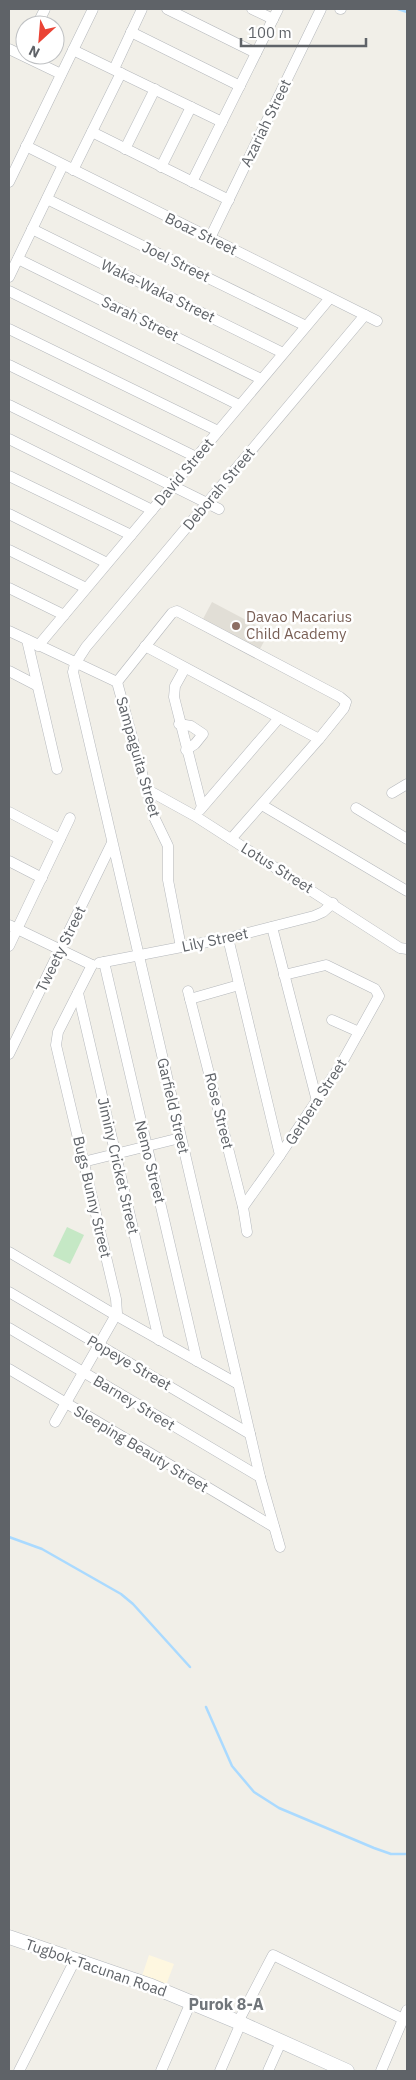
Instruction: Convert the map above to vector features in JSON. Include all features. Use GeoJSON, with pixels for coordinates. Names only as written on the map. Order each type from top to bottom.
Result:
{"type":"FeatureCollection","features":[{"type":"Feature","properties":{"kind":"street"},"geometry":{"type":"LineString","coordinates":[[9,182],[91,9]]}},
{"type":"Feature","properties":{"kind":"street"},"geometry":{"type":"LineString","coordinates":[[73,170],[92,132],[131,32],[142,9]]}},
{"type":"Feature","properties":{"kind":"street"},"geometry":{"type":"LineString","coordinates":[[167,9],[256,53]]}},
{"type":"Feature","properties":{"kind":"street"},"geometry":{"type":"LineString","coordinates":[[252,9],[273,19]]}},
{"type":"Feature","properties":{"kind":"street"},"geometry":{"type":"LineString","coordinates":[[192,182],[278,9]]}},
{"type":"Feature","properties":{"kind":"street","name":"Azariah Street"},"geometry":{"type":"LineString","coordinates":[[210,238],[322,9]]}},
{"type":"Feature","properties":{"kind":"street"},"geometry":{"type":"LineString","coordinates":[[131,32],[240,86]]}},
{"type":"Feature","properties":{"kind":"street"},"geometry":{"type":"LineString","coordinates":[[73,50],[222,122]]}},
{"type":"Feature","properties":{"kind":"street"},"geometry":{"type":"LineString","coordinates":[[45,65],[61,74]]}},
{"type":"Feature","properties":{"kind":"street"},"geometry":{"type":"LineString","coordinates":[[125,149],[154,89]]}},
{"type":"Feature","properties":{"kind":"street"},"geometry":{"type":"LineString","coordinates":[[161,167],[191,107]]}},
{"type":"Feature","properties":{"kind":"street"},"geometry":{"type":"LineString","coordinates":[[92,132],[229,200]]}},
{"type":"Feature","properties":{"kind":"street","name":"Boaz Street"},"geometry":{"type":"LineString","coordinates":[[26,146],[377,321]]}},
{"type":"Feature","properties":{"kind":"street"},"geometry":{"type":"LineString","coordinates":[[9,277],[64,165]]}},
{"type":"Feature","properties":{"kind":"street","name":"Joel Street"},"geometry":{"type":"LineString","coordinates":[[47,199],[306,326]]}},
{"type":"Feature","properties":{"kind":"street","name":"Waka-Waka Street"},"geometry":{"type":"LineString","coordinates":[[32,229],[283,353]]}},
{"type":"Feature","properties":{"kind":"street","name":"Sarah Street"},"geometry":{"type":"LineString","coordinates":[[18,259],[261,379]]}},
{"type":"Feature","properties":{"kind":"street"},"geometry":{"type":"LineString","coordinates":[[9,291],[239,405]]}},
{"type":"Feature","properties":{"kind":"street","name":"David Street"},"geometry":{"type":"LineString","coordinates":[[38,646],[330,298]]}},
{"type":"Feature","properties":{"kind":"street","name":"Deborah Street"},"geometry":{"type":"LineString","coordinates":[[75,664],[86,647],[365,315]]}},
{"type":"Feature","properties":{"kind":"street"},"geometry":{"type":"LineString","coordinates":[[9,328],[218,431]]}},
{"type":"Feature","properties":{"kind":"street"},"geometry":{"type":"LineString","coordinates":[[9,364],[196,457]]}},
{"type":"Feature","properties":{"kind":"street"},"geometry":{"type":"LineString","coordinates":[[9,404],[219,509]]}},
{"type":"Feature","properties":{"kind":"street"},"geometry":{"type":"LineString","coordinates":[[9,438],[152,510]]}},
{"type":"Feature","properties":{"kind":"street"},"geometry":{"type":"LineString","coordinates":[[9,476],[130,535]]}},
{"type":"Feature","properties":{"kind":"street"},"geometry":{"type":"LineString","coordinates":[[9,514],[107,563]]}},
{"type":"Feature","properties":{"kind":"street"},"geometry":{"type":"LineString","coordinates":[[9,550],[86,588]]}},
{"type":"Feature","properties":{"kind":"street"},"geometry":{"type":"LineString","coordinates":[[9,588],[64,615]]}},
{"type":"Feature","properties":{"kind":"street"},"geometry":{"type":"LineString","coordinates":[[9,631],[75,664],[117,682],[172,613],[176,611],[340,697],[346,702],[344,708],[319,739],[231,839]]}},
{"type":"Feature","properties":{"kind":"street"},"geometry":{"type":"LineString","coordinates":[[27,640],[57,769]]}},
{"type":"Feature","properties":{"kind":"street"},"geometry":{"type":"LineString","coordinates":[[145,646],[319,739]]}},
{"type":"Feature","properties":{"kind":"street","name":"Garfield Street"},"geometry":{"type":"LineString","coordinates":[[75,664],[73,672],[75,686],[137,956],[260,1477],[280,1547]]}},
{"type":"Feature","properties":{"kind":"street"},"geometry":{"type":"LineString","coordinates":[[185,668],[173,692],[179,724],[202,807]]}},
{"type":"Feature","properties":{"kind":"street"},"geometry":{"type":"LineString","coordinates":[[9,671],[36,684]]}},
{"type":"Feature","properties":{"kind":"street","name":"Sampaguita Street"},"geometry":{"type":"LineString","coordinates":[[117,682],[154,817],[168,846],[168,880],[181,947]]}},
{"type":"Feature","properties":{"kind":"street"},"geometry":{"type":"LineString","coordinates":[[195,816],[279,718]]}},
{"type":"Feature","properties":{"kind":"street"},"geometry":{"type":"LineString","coordinates":[[179,724],[191,726],[208,733],[186,750]]}},
{"type":"Feature","properties":{"kind":"street"},"geometry":{"type":"LineString","coordinates":[[392,793],[407,784]]}},
{"type":"Feature","properties":{"kind":"street","name":"Lotus Street"},"geometry":{"type":"LineString","coordinates":[[146,789],[195,816],[333,903],[400,948],[407,949]]}},
{"type":"Feature","properties":{"kind":"street"},"geometry":{"type":"LineString","coordinates":[[262,805],[407,891]]}},
{"type":"Feature","properties":{"kind":"street"},"geometry":{"type":"LineString","coordinates":[[356,808],[407,839]]}},
{"type":"Feature","properties":{"kind":"street"},"geometry":{"type":"LineString","coordinates":[[9,812],[60,839]]}},
{"type":"Feature","properties":{"kind":"street"},"geometry":{"type":"LineString","coordinates":[[9,946],[13,927],[42,878],[70,818]]}},
{"type":"Feature","properties":{"kind":"street","name":"Tweety Street"},"geometry":{"type":"LineString","coordinates":[[9,1054],[112,843]]}},
{"type":"Feature","properties":{"kind":"street"},"geometry":{"type":"LineString","coordinates":[[9,861],[42,878]]}},
{"type":"Feature","properties":{"kind":"street","name":"Lily Street"},"geometry":{"type":"LineString","coordinates":[[92,965],[228,938],[272,927],[319,914],[333,903]]}},
{"type":"Feature","properties":{"kind":"street"},"geometry":{"type":"LineString","coordinates":[[13,927],[92,965]]}},
{"type":"Feature","properties":{"kind":"street"},"geometry":{"type":"LineString","coordinates":[[272,927],[317,1102]]}},
{"type":"Feature","properties":{"kind":"street"},"geometry":{"type":"LineString","coordinates":[[228,938],[280,1155]]}},
{"type":"Feature","properties":{"kind":"street","name":"Nemo Street"},"geometry":{"type":"LineString","coordinates":[[104,962],[197,1361]]}},
{"type":"Feature","properties":{"kind":"street","name":"Bugs Bunny Street"},"geometry":{"type":"LineString","coordinates":[[92,965],[58,1032],[56,1041],[116,1299],[117,1316]]}},
{"type":"Feature","properties":{"kind":"street","name":"Gerbera Street"},"geometry":{"type":"LineString","coordinates":[[243,1207],[317,1102],[378,999],[378,992],[326,965],[284,975]]}},
{"type":"Feature","properties":{"kind":"street","name":"Rose Street"},"geometry":{"type":"LineString","coordinates":[[239,985],[189,995],[243,1207],[247,1232]]}},
{"type":"Feature","properties":{"kind":"street","name":"Jiminy Cricket Street"},"geometry":{"type":"LineString","coordinates":[[78,993],[159,1340]]}},
{"type":"Feature","properties":{"kind":"street"},"geometry":{"type":"LineString","coordinates":[[332,1020],[359,1032]]}},
{"type":"Feature","properties":{"kind":"street"},"geometry":{"type":"LineString","coordinates":[[83,1162],[180,1138]]}},
{"type":"Feature","properties":{"kind":"street"},"geometry":{"type":"LineString","coordinates":[[9,1252],[117,1316],[238,1384]]}},
{"type":"Feature","properties":{"kind":"street","name":"Popeye Street"},"geometry":{"type":"LineString","coordinates":[[9,1292],[250,1434]]}},
{"type":"Feature","properties":{"kind":"street"},"geometry":{"type":"LineString","coordinates":[[55,1422],[117,1316]]}},
{"type":"Feature","properties":{"kind":"street","name":"Barney Street"},"geometry":{"type":"LineString","coordinates":[[9,1328],[260,1477]]}},
{"type":"Feature","properties":{"kind":"street","name":"Sleeping Beauty Street"},"geometry":{"type":"LineString","coordinates":[[9,1369],[274,1527]]}},
{"type":"Feature","properties":{"kind":"street","name":"Tugbok-Tacunan Road"},"geometry":{"type":"LineString","coordinates":[[9,1937],[191,2002],[347,2071]]}},
{"type":"Feature","properties":{"kind":"street"},"geometry":{"type":"LineString","coordinates":[[220,2071],[239,2022],[272,1955],[405,2015],[381,2071]]}},
{"type":"Feature","properties":{"kind":"street"},"geometry":{"type":"LineString","coordinates":[[19,2071],[78,1961]]}},
{"type":"Feature","properties":{"kind":"street"},"geometry":{"type":"LineString","coordinates":[[161,2071],[191,2002]]}},
{"type":"Feature","properties":{"kind":"street"},"geometry":{"type":"LineString","coordinates":[[268,2071],[282,2042]]}},
{"type":"Feature","properties":{"kind":"shaded area","name":"Davao Macarius Child Academy"},"geometry":{"type":"Polygon","coordinates":[[[212,602],[269,632],[260,649],[203,619],[212,602]]]}},
{"type":"Feature","properties":{"kind":"shaded area"},"geometry":{"type":"Polygon","coordinates":[[[149,1955],[174,1964],[165,1988],[141,1979],[149,1955]]]}},
{"type":"Feature","properties":{"kind":"green space"},"geometry":{"type":"Polygon","coordinates":[[[67,1227],[84,1235],[70,1264],[53,1256],[67,1227]]]}},
{"type":"Feature","properties":{"kind":"waterway"},"geometry":{"type":"LineString","coordinates":[[398,9],[407,12]]}},
{"type":"Feature","properties":{"kind":"waterway"},"geometry":{"type":"LineString","coordinates":[[9,1537],[42,1549],[121,1594],[133,1604],[190,1667]]}},
{"type":"Feature","properties":{"kind":"waterway"},"geometry":{"type":"LineString","coordinates":[[206,1707],[232,1766],[254,1792],[279,1808],[374,1848],[391,1854],[407,1854]]}},
{"type":"Feature","properties":{"kind":"place","name":"Davao Macarius Child Academy"},"geometry":{"type":"Point","coordinates":[236,626]}},
{"type":"Feature","properties":{"kind":"district","name":"Purok 8-A"},"geometry":{"type":"Point","coordinates":[226,2004]}}]}
